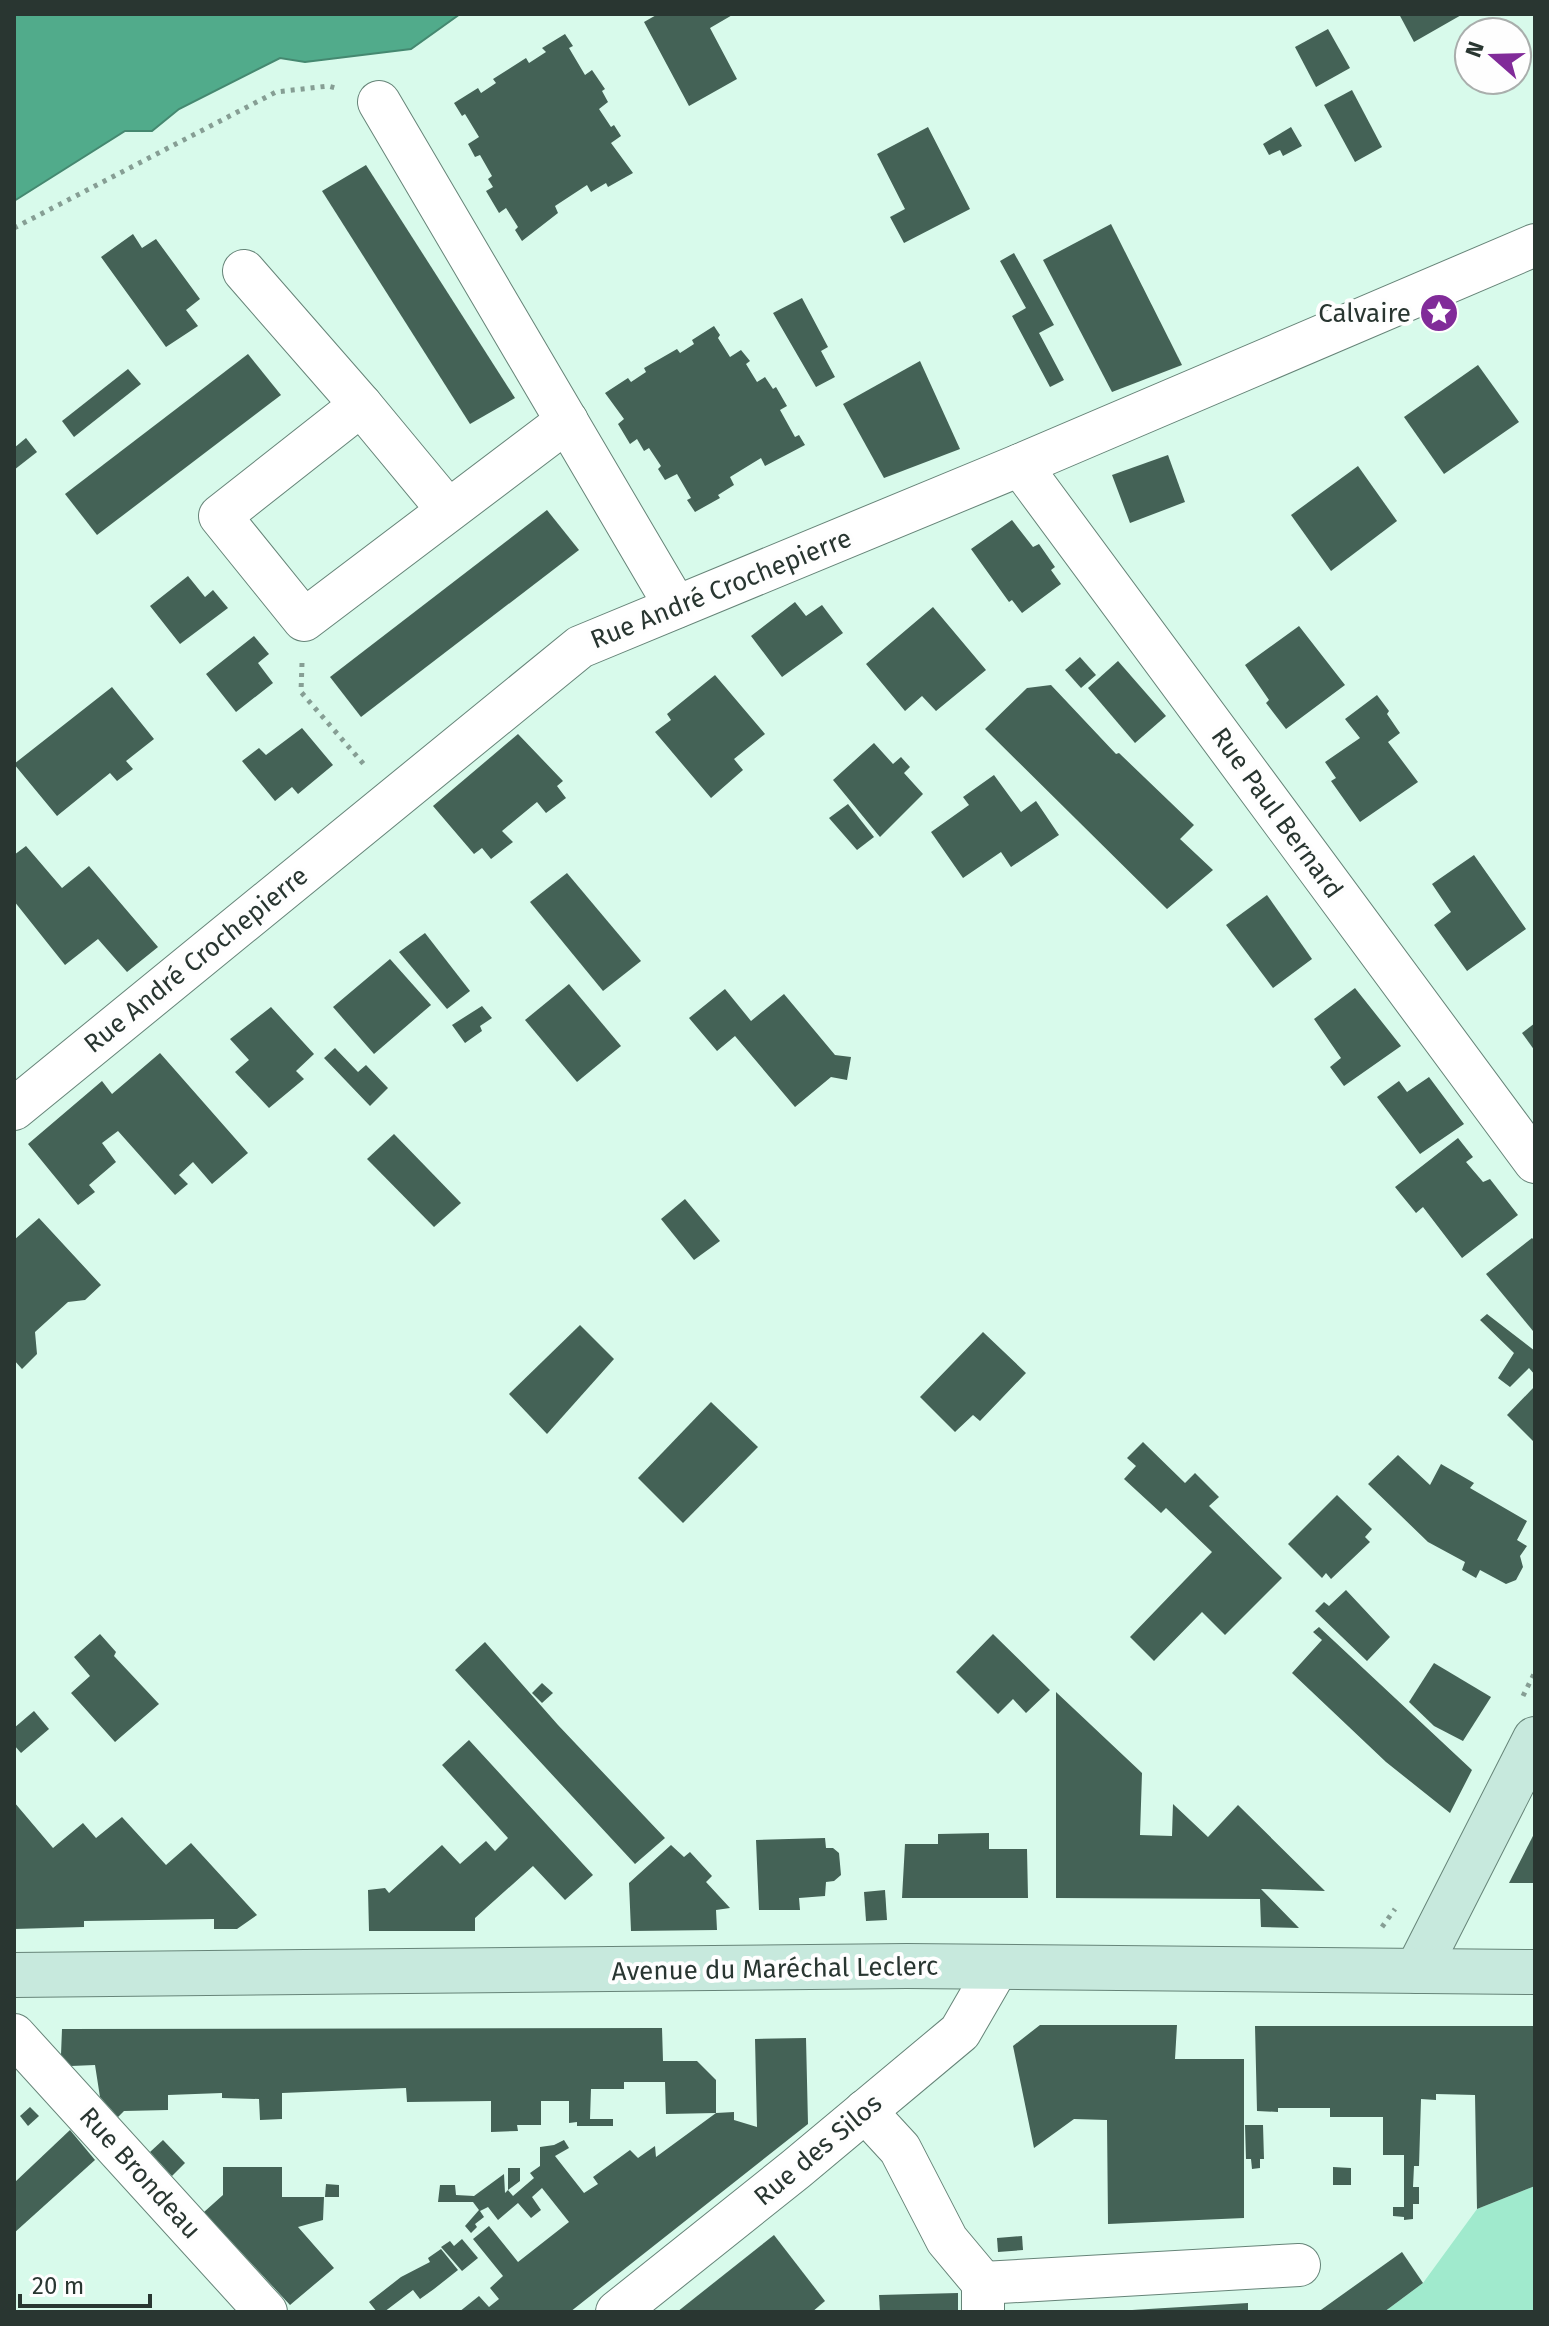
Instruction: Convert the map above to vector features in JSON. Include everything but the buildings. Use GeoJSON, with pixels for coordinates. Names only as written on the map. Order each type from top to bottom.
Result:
{"type":"FeatureCollection","features":[{"type":"Feature","properties":{"kind":"main road"},"geometry":{"type":"LineString","coordinates":[[1417,1971],[1535,1739]]}},
{"type":"Feature","properties":{"kind":"main road","name":"Avenue du Maréchal Leclerc"},"geometry":{"type":"LineString","coordinates":[[14,1975],[907,1966],[1535,1972]]}},
{"type":"Feature","properties":{"kind":"street"},"geometry":{"type":"LineString","coordinates":[[379,102],[676,607]]}},
{"type":"Feature","properties":{"kind":"street","name":"Rue André Crochepierre"},"geometry":{"type":"LineString","coordinates":[[14,1109],[580,647],[1020,465],[1535,245]]}},
{"type":"Feature","properties":{"kind":"street"},"geometry":{"type":"LineString","coordinates":[[244,271],[448,510]]}},
{"type":"Feature","properties":{"kind":"street"},"geometry":{"type":"LineString","coordinates":[[361,405],[220,516],[304,620],[567,421]]}},
{"type":"Feature","properties":{"kind":"street","name":"Rue Paul Bernard"},"geometry":{"type":"LineString","coordinates":[[1020,465],[1535,1162]]}},
{"type":"Feature","properties":{"kind":"street","name":"Rue des Silos"},"geometry":{"type":"LineString","coordinates":[[617,2312],[960,2032],[997,1968]]}},
{"type":"Feature","properties":{"kind":"street","name":"Rue Brondeau"},"geometry":{"type":"LineString","coordinates":[[14,2035],[266,2312]]}},
{"type":"Feature","properties":{"kind":"street"},"geometry":{"type":"LineString","coordinates":[[865,2111],[900,2149],[947,2240],[983,2298],[1299,2265]]}},
{"type":"Feature","properties":{"kind":"path"},"geometry":{"type":"LineString","coordinates":[[14,228],[276,92],[328,86],[379,102]]}},
{"type":"Feature","properties":{"kind":"path"},"geometry":{"type":"LineString","coordinates":[[304,620],[301,692],[393,799]]}},
{"type":"Feature","properties":{"kind":"shaded area"},"geometry":{"type":"Polygon","coordinates":[[[14,14],[460,14],[411,49],[305,62],[280,58],[179,109],[152,131],[125,131],[14,201],[14,14]]]}},
{"type":"Feature","properties":{"kind":"shaded area"},"geometry":{"type":"Polygon","coordinates":[[[1535,2186],[1535,2312],[1384,2312],[1423,2283],[1477,2209],[1535,2186]]]}},
{"type":"Feature","properties":{"kind":"place","name":"Calvaire"},"geometry":{"type":"Point","coordinates":[1439,313]}}]}
